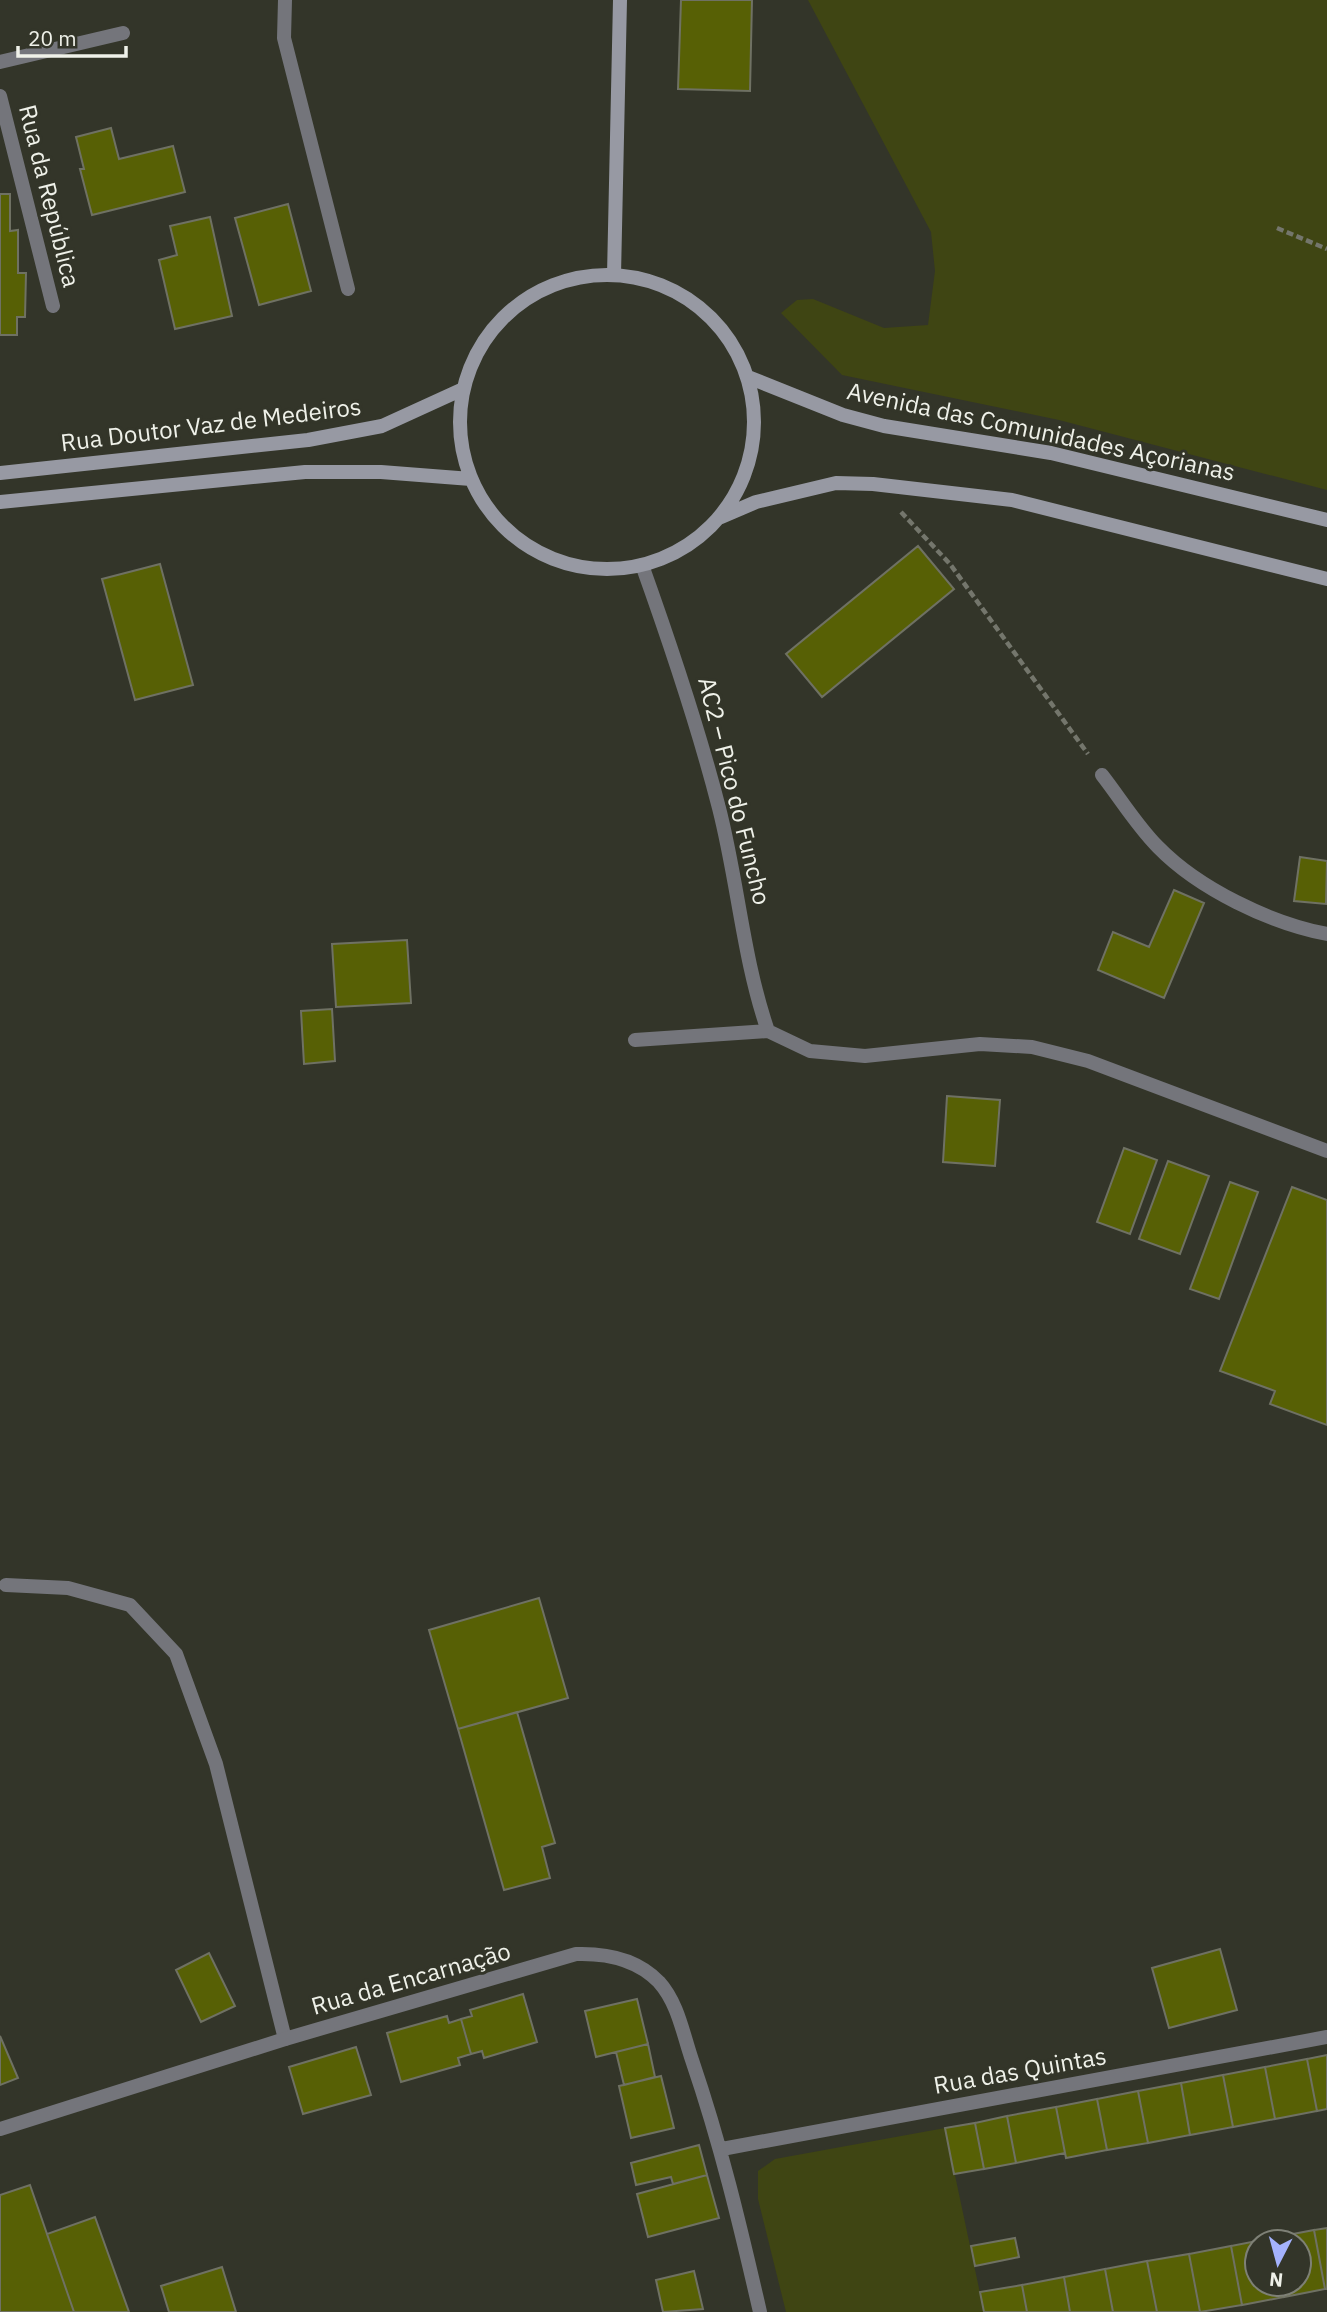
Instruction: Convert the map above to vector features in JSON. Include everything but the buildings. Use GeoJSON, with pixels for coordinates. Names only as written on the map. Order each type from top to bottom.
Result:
{"type":"FeatureCollection","features":[{"type":"Feature","properties":{"kind":"street"},"geometry":{"type":"LineString","coordinates":[[285,0],[284,38],[348,289]]}},
{"type":"Feature","properties":{"kind":"street"},"geometry":{"type":"LineString","coordinates":[[614,275],[620,0]]}},
{"type":"Feature","properties":{"kind":"street"},"geometry":{"type":"LineString","coordinates":[[0,62],[123,33]]}},
{"type":"Feature","properties":{"kind":"street","name":"Rua da República"},"geometry":{"type":"LineString","coordinates":[[0,96],[53,306]]}},
{"type":"Feature","properties":{"kind":"street"},"geometry":{"type":"LineString","coordinates":[[614,275],[650,281],[683,295],[711,317],[733,345],[748,377],[755,426],[746,474],[721,517],[698,538],[671,555],[642,565],[600,569],[560,562],[523,542],[492,514],[471,479],[460,435],[463,389],[474,357],[493,328],[517,304],[547,287],[580,276],[614,275]]}},
{"type":"Feature","properties":{"kind":"street","name":"Avenida das Comunidades Açorianas"},"geometry":{"type":"LineString","coordinates":[[748,377],[843,415],[884,426],[1051,453],[1327,520]]}},
{"type":"Feature","properties":{"kind":"street","name":"Rua Doutor Vaz de Medeiros"},"geometry":{"type":"LineString","coordinates":[[0,473],[308,440],[382,426],[463,389]]}},
{"type":"Feature","properties":{"kind":"street"},"geometry":{"type":"LineString","coordinates":[[0,502],[305,472],[381,472],[471,479]]}},
{"type":"Feature","properties":{"kind":"street"},"geometry":{"type":"LineString","coordinates":[[721,517],[757,502],[836,483],[895,486],[1012,500],[1327,579]]}},
{"type":"Feature","properties":{"kind":"street","name":"AC2 – Pico do Funcho"},"geometry":{"type":"LineString","coordinates":[[642,565],[682,677],[720,810],[754,991],[768,1031]]}},
{"type":"Feature","properties":{"kind":"street"},"geometry":{"type":"LineString","coordinates":[[1102,775],[1158,847],[1222,896],[1306,930],[1327,934]]}},
{"type":"Feature","properties":{"kind":"street"},"geometry":{"type":"LineString","coordinates":[[635,1040],[768,1031],[810,1051],[864,1056],[979,1044],[1032,1047],[1088,1061],[1327,1151]]}},
{"type":"Feature","properties":{"kind":"street"},"geometry":{"type":"LineString","coordinates":[[6,1585],[68,1588],[130,1605],[176,1654],[216,1764],[285,2039]]}},
{"type":"Feature","properties":{"kind":"street","name":"Rua da Encarnação"},"geometry":{"type":"LineString","coordinates":[[0,2129],[285,2039],[576,1954],[599,1953],[622,1958],[644,1969],[672,2000],[722,2149],[760,2312]]}},
{"type":"Feature","properties":{"kind":"street","name":"Rua das Quintas"},"geometry":{"type":"LineString","coordinates":[[722,2149],[1327,2038]]}},
{"type":"Feature","properties":{"kind":"path"},"geometry":{"type":"LineString","coordinates":[[1277,228],[1327,249]]}},
{"type":"Feature","properties":{"kind":"path"},"geometry":{"type":"LineString","coordinates":[[910,523],[950,564],[1102,775]]}},
{"type":"Feature","properties":{"kind":"green space"},"geometry":{"type":"Polygon","coordinates":[[[808,0],[1327,0],[1327,490],[1059,420],[842,375],[781,313],[797,300],[813,299],[884,328],[928,325],[935,271],[931,232],[808,0]]]}},
{"type":"Feature","properties":{"kind":"green space"},"geometry":{"type":"Polygon","coordinates":[[[945,2128],[984,2312],[786,2312],[758,2199],[758,2171],[775,2159],[945,2128]]]}}]}
